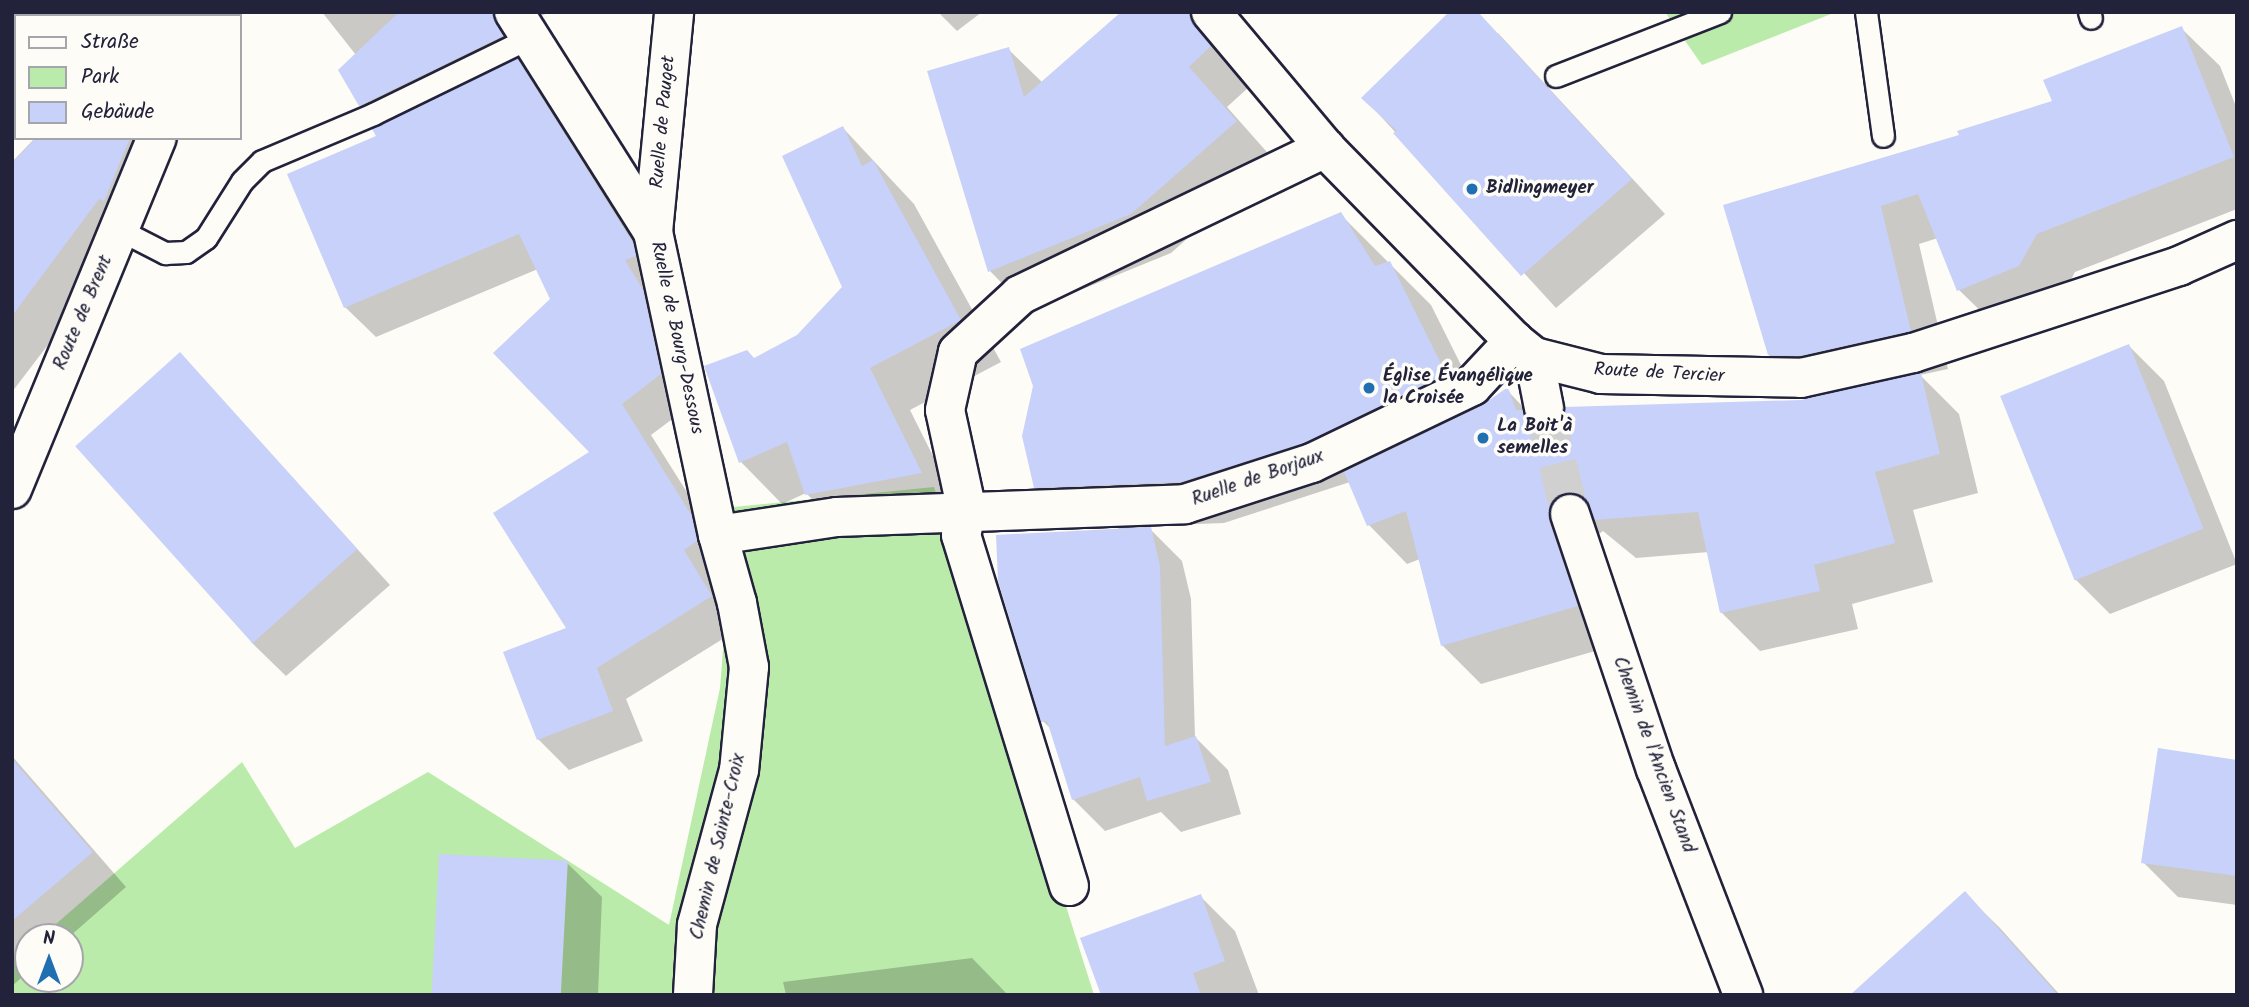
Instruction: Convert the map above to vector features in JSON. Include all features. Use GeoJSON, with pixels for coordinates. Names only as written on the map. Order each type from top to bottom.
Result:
{"type":"FeatureCollection","features":[{"type":"Feature","properties":{"kind":"street","name":"Ruelle de Pauget"},"geometry":{"type":"LineString","coordinates":[[653,232],[674,12]]}},
{"type":"Feature","properties":{"kind":"street"},"geometry":{"type":"LineString","coordinates":[[1210,12],[1325,148],[1524,349],[1544,408]]}},
{"type":"Feature","properties":{"kind":"street","name":"Ruelle de Bourg-Dessous"},"geometry":{"type":"LineString","coordinates":[[522,25],[653,232],[718,535]]}},
{"type":"Feature","properties":{"kind":"street","name":"Route de Brent"},"geometry":{"type":"LineString","coordinates":[[12,489],[156,140]]}},
{"type":"Feature","properties":{"kind":"street"},"geometry":{"type":"LineString","coordinates":[[1069,886],[961,535],[967,511],[945,410],[958,352],[1020,295],[1325,148]]}},
{"type":"Feature","properties":{"kind":"street","name":"Route de Tercier"},"geometry":{"type":"LineString","coordinates":[[1524,349],[1601,374],[1801,378],[1913,354],[2179,267],[2237,240]]}},
{"type":"Feature","properties":{"kind":"street","name":"Ruelle de Borjaux"},"geometry":{"type":"LineString","coordinates":[[718,535],[837,517],[1185,504],[1312,463],[1472,386],[1524,349]]}},
{"type":"Feature","properties":{"kind":"street","name":"Chemin de l'Ancien Stand"},"geometry":{"type":"LineString","coordinates":[[1570,514],[1656,769],[1744,995]]}},
{"type":"Feature","properties":{"kind":"street","name":"Chemin de Sainte-Croix"},"geometry":{"type":"LineString","coordinates":[[693,995],[698,925],[739,770],[749,667],[737,603],[718,535]]}},
{"type":"Feature","properties":{"kind":"lane"},"geometry":{"type":"LineString","coordinates":[[1556,76],[1720,12]]}},
{"type":"Feature","properties":{"kind":"lane"},"geometry":{"type":"LineString","coordinates":[[1866,12],[1883,136]]}},
{"type":"Feature","properties":{"kind":"lane"},"geometry":{"type":"LineString","coordinates":[[120,230],[165,253],[186,252],[206,238],[242,181],[262,161],[373,114],[522,25]]}},
{"type":"Feature","properties":{"kind":"green space"},"geometry":{"type":"Polygon","coordinates":[[[1665,12],[1836,12],[1702,65],[1665,12]]]}},
{"type":"Feature","properties":{"kind":"green space"},"geometry":{"type":"Polygon","coordinates":[[[934,487],[1094,995],[12,995],[14,960],[14,993],[84,993],[84,923],[57,923],[242,762],[295,848],[428,772],[669,925],[720,688],[734,507],[934,487]]]}},
{"type":"Feature","properties":{"kind":"building"},"geometry":{"type":"Polygon","coordinates":[[[399,12],[492,12],[503,36],[359,106],[338,70],[399,12]]]}},
{"type":"Feature","properties":{"kind":"building"},"geometry":{"type":"Polygon","coordinates":[[[1121,12],[1190,12],[1194,25],[1211,46],[1189,67],[1237,121],[1131,214],[988,272],[927,71],[1009,47],[1024,97],[1121,12]]]}},
{"type":"Feature","properties":{"kind":"building"},"geometry":{"type":"Polygon","coordinates":[[[1449,12],[1478,12],[1632,179],[1521,276],[1393,133],[1397,131],[1361,98],[1449,12]]]}},
{"type":"Feature","properties":{"kind":"building"},"geometry":{"type":"Polygon","coordinates":[[[2182,26],[2234,157],[2037,234],[2019,266],[1957,291],[1918,194],[1881,206],[1911,331],[1799,356],[1768,355],[1723,205],[1959,135],[1957,131],[2052,101],[2043,80],[2182,26]]]}},
{"type":"Feature","properties":{"kind":"building"},"geometry":{"type":"Polygon","coordinates":[[[517,58],[633,243],[636,256],[625,260],[643,290],[661,374],[622,404],[692,516],[697,541],[684,550],[712,596],[597,668],[613,711],[537,740],[503,652],[566,628],[493,513],[589,452],[493,353],[550,299],[519,234],[344,308],[287,174],[376,136],[372,129],[517,58]]]}},
{"type":"Feature","properties":{"kind":"building"},"geometry":{"type":"Polygon","coordinates":[[[843,126],[862,166],[873,160],[961,320],[870,368],[922,473],[805,495],[787,442],[739,463],[704,366],[747,350],[754,358],[797,335],[842,287],[782,156],[843,126]]]}},
{"type":"Feature","properties":{"kind":"building"},"geometry":{"type":"Polygon","coordinates":[[[34,140],[129,140],[104,201],[99,199],[12,316],[12,163],[34,140]]]}},
{"type":"Feature","properties":{"kind":"building"},"geometry":{"type":"Polygon","coordinates":[[[1341,212],[1375,266],[1390,261],[1446,374],[1304,443],[1181,482],[1034,488],[1022,436],[1033,386],[1020,349],[1341,212]]]}},
{"type":"Feature","properties":{"kind":"building"},"geometry":{"type":"Polygon","coordinates":[[[2129,344],[2204,529],[2075,581],[2000,396],[2129,344]]]}},
{"type":"Feature","properties":{"kind":"building"},"geometry":{"type":"Polygon","coordinates":[[[180,352],[357,549],[253,643],[75,446],[180,352]]]}},
{"type":"Feature","properties":{"kind":"building"},"geometry":{"type":"Polygon","coordinates":[[[1921,373],[1940,454],[1875,472],[1895,543],[1814,565],[1820,591],[1720,613],[1698,512],[1595,520],[1584,497],[1564,493],[1553,500],[1549,520],[1578,606],[1441,646],[1406,511],[1367,526],[1344,472],[1481,406],[1508,387],[1516,410],[1522,410],[1528,423],[1548,430],[1559,424],[1565,407],[1801,400],[1921,373]]]}},
{"type":"Feature","properties":{"kind":"building"},"geometry":{"type":"Polygon","coordinates":[[[1151,527],[1160,566],[1165,746],[1196,736],[1211,782],[1147,801],[1140,777],[1072,800],[1047,721],[1041,722],[998,581],[996,535],[1151,527]]]}},
{"type":"Feature","properties":{"kind":"building"},"geometry":{"type":"Polygon","coordinates":[[[2158,748],[2237,760],[2237,876],[2141,863],[2158,748]]]}},
{"type":"Feature","properties":{"kind":"building"},"geometry":{"type":"Polygon","coordinates":[[[12,759],[93,852],[12,921],[12,759]]]}},
{"type":"Feature","properties":{"kind":"building"},"geometry":{"type":"Polygon","coordinates":[[[439,854],[568,861],[561,995],[432,995],[439,854]]]}},
{"type":"Feature","properties":{"kind":"building"},"geometry":{"type":"Polygon","coordinates":[[[1965,891],[2058,995],[1850,995],[1965,891]]]}},
{"type":"Feature","properties":{"kind":"building"},"geometry":{"type":"Polygon","coordinates":[[[1201,894],[1225,961],[1193,973],[1201,995],[1101,995],[1080,938],[1201,894]]]}},
{"type":"Feature","properties":{"kind":"tunnel"},"geometry":{"type":"LineString","coordinates":[[1544,408],[1570,514]]}},
{"type":"Feature","properties":{"kind":"place","name":"Bidlingmeyer"},"geometry":{"type":"Point","coordinates":[1472,189]}},
{"type":"Feature","properties":{"kind":"place","name":"Église Évangélique la Croisée"},"geometry":{"type":"Point","coordinates":[1369,388]}},
{"type":"Feature","properties":{"kind":"place","name":"La Boit'à semelles"},"geometry":{"type":"Point","coordinates":[1483,438]}}]}
